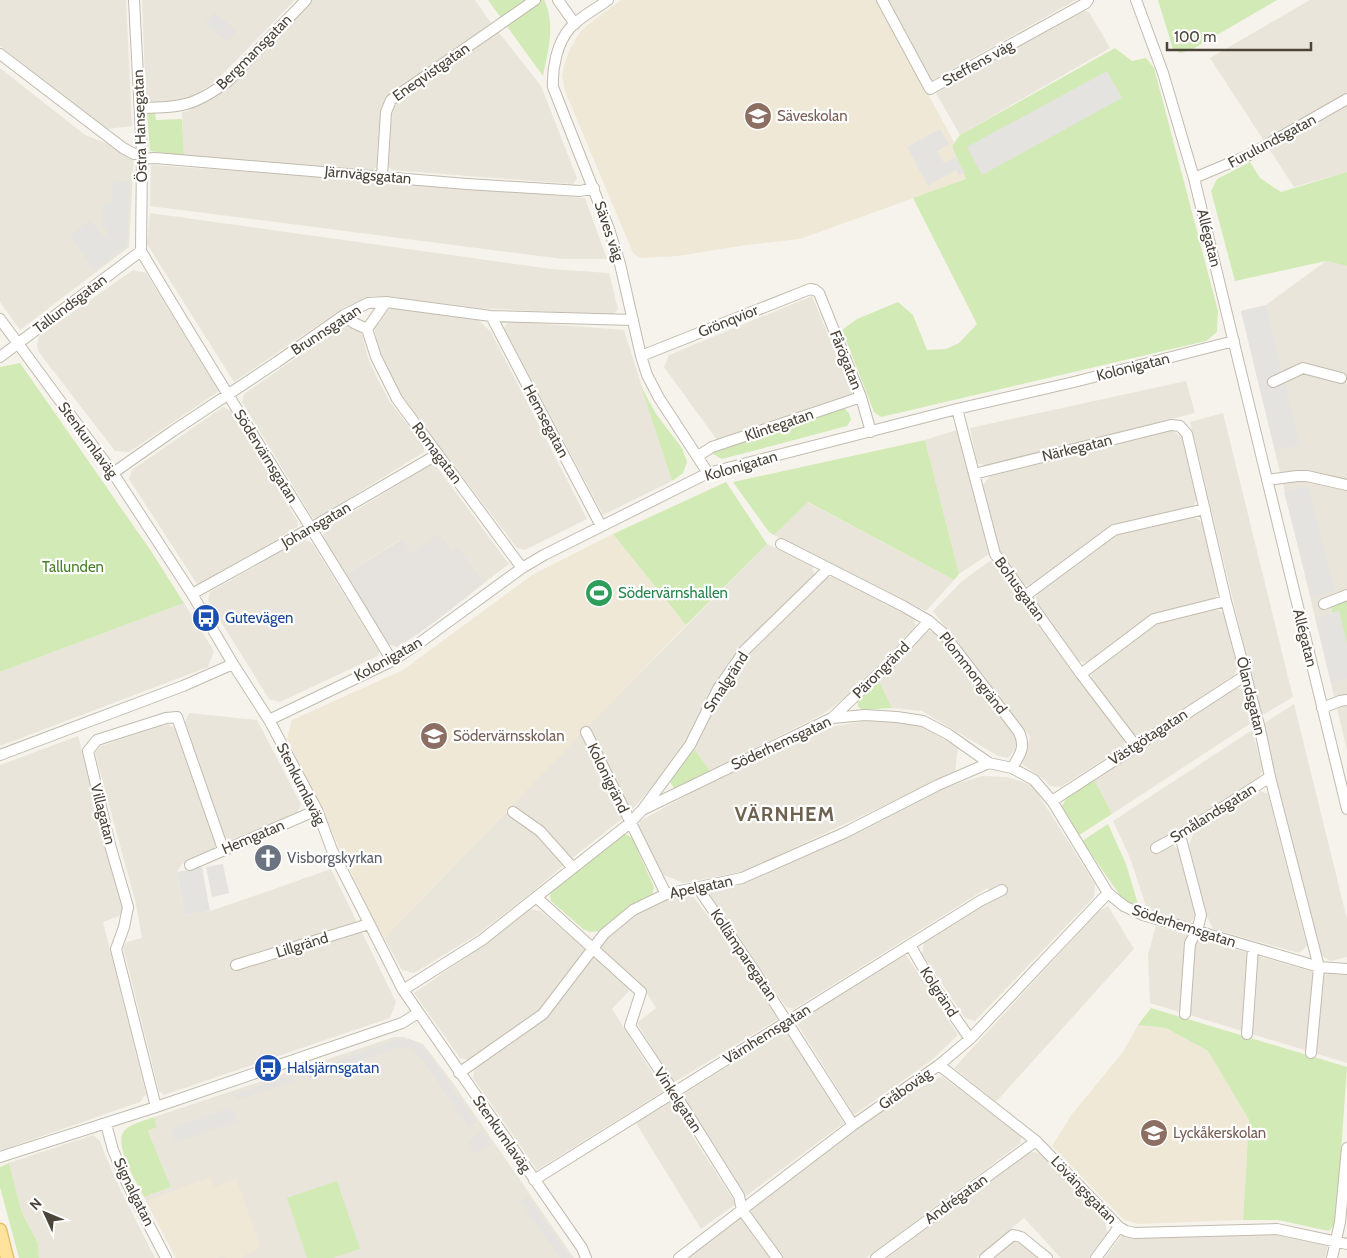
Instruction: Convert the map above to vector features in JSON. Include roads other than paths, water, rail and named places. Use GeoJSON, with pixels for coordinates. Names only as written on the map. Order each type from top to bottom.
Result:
{"type":"FeatureCollection","features":[{"type":"Feature","properties":{"kind":"main road"},"geometry":{"type":"LineString","coordinates":[[0,1230],[8,1258]]}},
{"type":"Feature","properties":{"kind":"street","name":"Östra Hansegatan"},"geometry":{"type":"LineString","coordinates":[[134,0],[142,156],[141,251]]}},
{"type":"Feature","properties":{"kind":"street","name":"Bergmansgatan"},"geometry":{"type":"LineString","coordinates":[[140,108],[186,106],[214,92],[227,82],[306,0]]}},
{"type":"Feature","properties":{"kind":"street","name":"Eneqvistgatan"},"geometry":{"type":"LineString","coordinates":[[382,176],[386,112],[391,100],[534,0]]}},
{"type":"Feature","properties":{"kind":"street"},"geometry":{"type":"LineString","coordinates":[[558,0],[575,24]]}},
{"type":"Feature","properties":{"kind":"street","name":"Säves väg"},"geometry":{"type":"LineString","coordinates":[[608,0],[575,24],[565,35],[557,54],[552,74],[553,87],[594,188],[620,264],[647,376],[659,398],[708,473]]}},
{"type":"Feature","properties":{"kind":"street","name":"Steffens väg"},"geometry":{"type":"LineString","coordinates":[[882,0],[930,89],[1086,3],[1088,0]]}},
{"type":"Feature","properties":{"kind":"street","name":"Allégatan"},"geometry":{"type":"LineString","coordinates":[[1136,0],[1163,73],[1194,178],[1347,809]]}},
{"type":"Feature","properties":{"kind":"street","name":"Järnvägsgatan"},"geometry":{"type":"LineString","coordinates":[[0,54],[123,148],[142,156],[467,184],[580,191],[594,188]]}},
{"type":"Feature","properties":{"kind":"street","name":"Furulundsgatan"},"geometry":{"type":"LineString","coordinates":[[1194,178],[1249,155],[1347,99]]}},
{"type":"Feature","properties":{"kind":"street","name":"Tallundsgatan"},"geometry":{"type":"LineString","coordinates":[[0,357],[141,251]]}},
{"type":"Feature","properties":{"kind":"street","name":"Södervärnsgatan"},"geometry":{"type":"LineString","coordinates":[[141,251],[187,330],[392,661]]}},
{"type":"Feature","properties":{"kind":"street","name":"Grönqvior"},"geometry":{"type":"LineString","coordinates":[[641,356],[810,289],[815,290]]}},
{"type":"Feature","properties":{"kind":"street","name":"Fårögatan"},"geometry":{"type":"LineString","coordinates":[[815,290],[819,293],[861,397],[871,432]]}},
{"type":"Feature","properties":{"kind":"street"},"geometry":{"type":"LineString","coordinates":[[344,315],[367,329],[386,302]]}},
{"type":"Feature","properties":{"kind":"street","name":"Brunnsgatan"},"geometry":{"type":"LineString","coordinates":[[113,473],[344,315],[368,303],[386,302],[491,316],[633,320]]}},
{"type":"Feature","properties":{"kind":"street","name":"Hemsegatan"},"geometry":{"type":"LineString","coordinates":[[491,316],[601,526]]}},
{"type":"Feature","properties":{"kind":"street","name":"Stenkumlaväg"},"geometry":{"type":"LineString","coordinates":[[0,319],[113,473],[192,594],[233,664],[269,720],[317,810],[332,850],[403,990],[582,1248],[586,1258]]}},
{"type":"Feature","properties":{"kind":"street","name":"Romagatan"},"geometry":{"type":"LineString","coordinates":[[367,329],[376,357],[397,399],[522,568]]}},
{"type":"Feature","properties":{"kind":"street","name":"Kolonigatan"},"geometry":{"type":"LineString","coordinates":[[269,720],[392,661],[522,568],[544,555],[708,473],[1234,341]]}},
{"type":"Feature","properties":{"kind":"street"},"geometry":{"type":"LineString","coordinates":[[1273,382],[1303,368],[1342,381]]}},
{"type":"Feature","properties":{"kind":"street","name":"Klintegatan"},"geometry":{"type":"LineString","coordinates":[[698,456],[712,448],[861,397]]}},
{"type":"Feature","properties":{"kind":"street","name":"Bohusgatan"},"geometry":{"type":"LineString","coordinates":[[957,409],[995,554],[1081,674],[1136,745]]}},
{"type":"Feature","properties":{"kind":"street","name":"Närkegatan"},"geometry":{"type":"LineString","coordinates":[[974,474],[1171,425],[1180,426]]}},
{"type":"Feature","properties":{"kind":"street","name":"Ölandsgatan"},"geometry":{"type":"LineString","coordinates":[[1180,426],[1187,434],[1226,602],[1319,967],[1311,1053]]}},
{"type":"Feature","properties":{"kind":"street","name":"Johansgatan"},"geometry":{"type":"LineString","coordinates":[[192,594],[438,454]]}},
{"type":"Feature","properties":{"kind":"street"},"geometry":{"type":"LineString","coordinates":[[1267,480],[1308,476],[1346,485]]}},
{"type":"Feature","properties":{"kind":"street"},"geometry":{"type":"LineString","coordinates":[[1025,596],[1114,530],[1205,509]]}},
{"type":"Feature","properties":{"kind":"street","name":"Plommongränd"},"geometry":{"type":"LineString","coordinates":[[781,544],[929,621],[943,633],[1019,732],[1024,743],[1012,768]]}},
{"type":"Feature","properties":{"kind":"street","name":"Smalgränd"},"geometry":{"type":"LineString","coordinates":[[642,810],[690,745],[718,690],[745,650],[828,569]]}},
{"type":"Feature","properties":{"kind":"street","name":"Allégatan"},"geometry":{"type":"LineString","coordinates":[[1324,604],[1347,595]]}},
{"type":"Feature","properties":{"kind":"street"},"geometry":{"type":"LineString","coordinates":[[1081,674],[1154,619],[1226,602]]}},
{"type":"Feature","properties":{"kind":"street","name":"Pärongränd"},"geometry":{"type":"LineString","coordinates":[[832,718],[891,662],[929,621]]}},
{"type":"Feature","properties":{"kind":"street"},"geometry":{"type":"LineString","coordinates":[[0,755],[183,686],[233,664]]}},
{"type":"Feature","properties":{"kind":"street","name":"Västgötagatan"},"geometry":{"type":"LineString","coordinates":[[1052,801],[1246,675]]}},
{"type":"Feature","properties":{"kind":"street"},"geometry":{"type":"LineString","coordinates":[[1322,708],[1347,700]]}},
{"type":"Feature","properties":{"kind":"street","name":"Söderhemsgatan"},"geometry":{"type":"LineString","coordinates":[[403,990],[482,940],[630,823],[642,810],[832,718],[865,715],[923,721],[948,734],[989,763],[1012,768],[1034,780],[1052,801],[1108,893],[1124,906],[1143,915],[1319,967],[1347,969]]}},
{"type":"Feature","properties":{"kind":"street","name":"Villagatan"},"geometry":{"type":"LineString","coordinates":[[156,1107],[116,949],[124,927],[128,907],[110,845],[88,751],[97,740],[166,718],[178,717],[223,849]]}},
{"type":"Feature","properties":{"kind":"street","name":"Kolonigränd"},"geometry":{"type":"LineString","coordinates":[[586,732],[666,894]]}},
{"type":"Feature","properties":{"kind":"street","name":"Apelgatan"},"geometry":{"type":"LineString","coordinates":[[459,1073],[543,1014],[604,934],[633,910],[666,894],[742,878],[844,833],[938,785],[989,763]]}},
{"type":"Feature","properties":{"kind":"street","name":"Smålandsgatan"},"geometry":{"type":"LineString","coordinates":[[1156,848],[1180,835],[1270,777]]}},
{"type":"Feature","properties":{"kind":"street","name":"Hemgatan"},"geometry":{"type":"LineString","coordinates":[[190,865],[223,849],[317,810]]}},
{"type":"Feature","properties":{"kind":"street"},"geometry":{"type":"LineString","coordinates":[[514,812],[540,832],[572,868]]}},
{"type":"Feature","properties":{"kind":"street"},"geometry":{"type":"LineString","coordinates":[[1180,835],[1201,915],[1197,931],[1190,943],[1185,1014]]}},
{"type":"Feature","properties":{"kind":"street","name":"Kollämparegatan"},"geometry":{"type":"LineString","coordinates":[[698,888],[853,1125]]}},
{"type":"Feature","properties":{"kind":"street","name":"Värnhemsgatan"},"geometry":{"type":"LineString","coordinates":[[534,1180],[980,901],[1002,890]]}},
{"type":"Feature","properties":{"kind":"street","name":"Gråboväg"},"geometry":{"type":"LineString","coordinates":[[679,1258],[853,1125],[939,1065],[970,1039],[1108,893]]}},
{"type":"Feature","properties":{"kind":"street"},"geometry":{"type":"LineString","coordinates":[[536,897],[594,949]]}},
{"type":"Feature","properties":{"kind":"street","name":"Lillgränd"},"geometry":{"type":"LineString","coordinates":[[236,965],[369,924]]}},
{"type":"Feature","properties":{"kind":"street","name":"Kolgränd"},"geometry":{"type":"LineString","coordinates":[[910,945],[935,988],[970,1039]]}},
{"type":"Feature","properties":{"kind":"street"},"geometry":{"type":"LineString","coordinates":[[1247,1034],[1253,948]]}},
{"type":"Feature","properties":{"kind":"street","name":"Vinkelgatan"},"geometry":{"type":"LineString","coordinates":[[594,949],[641,992],[630,1026],[739,1196],[742,1210],[777,1258]]}},
{"type":"Feature","properties":{"kind":"street"},"geometry":{"type":"LineString","coordinates":[[0,1158],[106,1124],[402,1023],[418,1014]]}},
{"type":"Feature","properties":{"kind":"street","name":"Lövängsgatan"},"geometry":{"type":"LineString","coordinates":[[939,1065],[1036,1141],[1119,1227],[1126,1231],[1134,1233],[1277,1229],[1342,1243]]}},
{"type":"Feature","properties":{"kind":"street","name":"Signalgatan"},"geometry":{"type":"LineString","coordinates":[[106,1124],[127,1183],[166,1258]]}},
{"type":"Feature","properties":{"kind":"street","name":"Andrégatan"},"geometry":{"type":"LineString","coordinates":[[876,1258],[1036,1141]]}},
{"type":"Feature","properties":{"kind":"street"},"geometry":{"type":"LineString","coordinates":[[1332,1258],[1342,1243],[1340,1222],[1347,1148]]}},
{"type":"Feature","properties":{"kind":"street"},"geometry":{"type":"LineString","coordinates":[[1096,1258],[1119,1227]]}},
{"type":"Feature","properties":{"kind":"street"},"geometry":{"type":"LineString","coordinates":[[984,1258],[1013,1235],[1021,1237],[1046,1258]]}},
{"type":"Feature","properties":{"kind":"place","name":"Säveskolan"},"geometry":{"type":"Point","coordinates":[758,116]}},
{"type":"Feature","properties":{"kind":"place","name":"Södervärnshallen"},"geometry":{"type":"Point","coordinates":[599,593]}},
{"type":"Feature","properties":{"kind":"place","name":"Gutevägen"},"geometry":{"type":"Point","coordinates":[206,618]}},
{"type":"Feature","properties":{"kind":"place","name":"Södervärnsskolan"},"geometry":{"type":"Point","coordinates":[434,736]}},
{"type":"Feature","properties":{"kind":"place","name":"Visborgskyrkan"},"geometry":{"type":"Point","coordinates":[268,858]}},
{"type":"Feature","properties":{"kind":"place","name":"Halsjärnsgatan"},"geometry":{"type":"Point","coordinates":[268,1068]}},
{"type":"Feature","properties":{"kind":"place","name":"Lyckåkerskolan"},"geometry":{"type":"Point","coordinates":[1154,1133]}},
{"type":"Feature","properties":{"kind":"district","name":"VÄRNHEM"},"geometry":{"type":"Point","coordinates":[785,814]}},
{"type":"Feature","properties":{"kind":"park label","name":"Tallunden"},"geometry":{"type":"Point","coordinates":[73,567]}}]}
